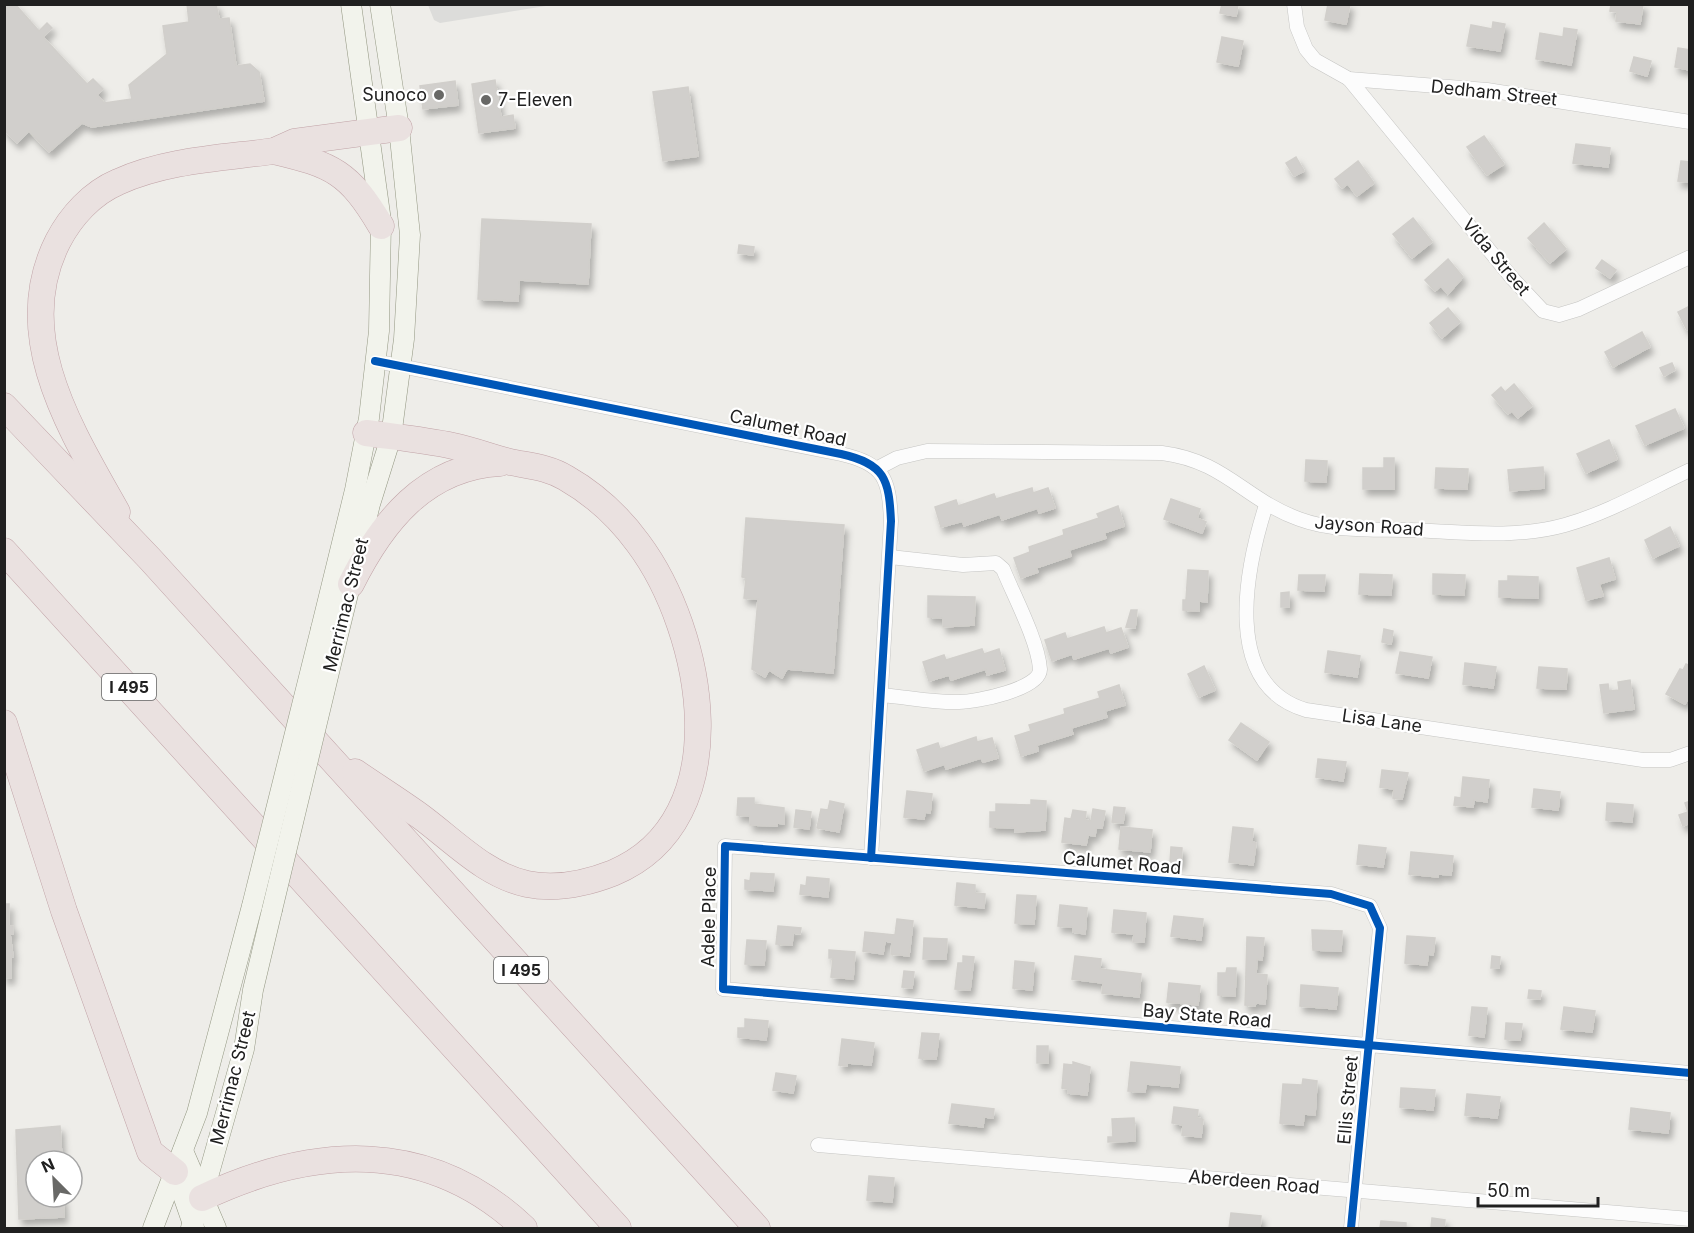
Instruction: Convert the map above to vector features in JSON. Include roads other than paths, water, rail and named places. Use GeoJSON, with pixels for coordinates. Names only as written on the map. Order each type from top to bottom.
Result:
{"type":"FeatureCollection","features":[{"type":"Feature","properties":{"kind":"highway"},"geometry":{"type":"LineString","coordinates":[[135,543],[72,430],[52,377],[40,335],[43,277],[66,227],[99,193],[116,182],[152,170],[274,151],[294,142],[399,128]]}},
{"type":"Feature","properties":{"kind":"highway"},"geometry":{"type":"LineString","coordinates":[[274,151],[314,160],[344,177],[365,199],[381,226]]}},
{"type":"Feature","properties":{"kind":"highway","name":"I 495"},"geometry":{"type":"LineString","coordinates":[[4,406],[135,543],[758,1228]]}},
{"type":"Feature","properties":{"kind":"highway"},"geometry":{"type":"LineString","coordinates":[[323,751],[420,816],[487,867],[526,884],[554,887],[601,877],[626,867],[662,840],[681,812],[690,789],[697,750],[696,690],[677,615],[662,581],[639,543],[614,514],[564,476],[534,465],[512,462],[454,446],[366,433]]}},
{"type":"Feature","properties":{"kind":"highway"},"geometry":{"type":"LineString","coordinates":[[351,584],[387,525],[405,502],[429,484],[469,466],[512,462]]}},
{"type":"Feature","properties":{"kind":"highway","name":"I 495"},"geometry":{"type":"LineString","coordinates":[[4,551],[618,1228]]}},
{"type":"Feature","properties":{"kind":"highway"},"geometry":{"type":"LineString","coordinates":[[4,723],[64,912],[150,1152],[179,1162]]}},
{"type":"Feature","properties":{"kind":"highway"},"geometry":{"type":"LineString","coordinates":[[202,1198],[244,1178],[299,1164],[377,1158],[427,1170],[483,1194],[524,1228]]}},
{"type":"Feature","properties":{"kind":"main road","name":"Merrimac Street"},"geometry":{"type":"LineString","coordinates":[[193,1227],[244,1049],[253,990],[272,910],[329,634],[366,433],[379,321],[381,226],[351,4]]}},
{"type":"Feature","properties":{"kind":"main road","name":"Merrimac Street"},"geometry":{"type":"LineString","coordinates":[[193,1227],[179,1162],[197,1113],[252,906],[329,634],[351,584],[370,504],[391,437],[402,366],[410,235],[399,128],[380,4]]}},
{"type":"Feature","properties":{"kind":"main road","name":"Merrimac Street"},"geometry":{"type":"LineString","coordinates":[[179,1162],[202,1198],[216,1228]]}},
{"type":"Feature","properties":{"kind":"main road"},"geometry":{"type":"LineString","coordinates":[[153,1228],[179,1162]]}},
{"type":"Feature","properties":{"kind":"street","name":"Dedham Street"},"geometry":{"type":"LineString","coordinates":[[1294,4],[1297,27],[1306,49],[1315,60],[1349,79],[1498,91],[1689,122]]}},
{"type":"Feature","properties":{"kind":"street","name":"Vida Street"},"geometry":{"type":"LineString","coordinates":[[1349,79],[1512,278],[1543,310],[1559,315],[1579,309],[1689,256]]}},
{"type":"Feature","properties":{"kind":"street","name":"Calumet Road"},"geometry":{"type":"LineString","coordinates":[[375,360],[849,456],[878,468]]}},
{"type":"Feature","properties":{"kind":"street","name":"Jayson Road"},"geometry":{"type":"LineString","coordinates":[[878,468],[906,454],[938,450],[1162,453],[1210,466],[1266,505],[1301,520],[1335,527],[1528,532],[1578,521],[1689,470]]}},
{"type":"Feature","properties":{"kind":"street"},"geometry":{"type":"LineString","coordinates":[[871,858],[890,557],[889,494],[886,480],[878,468]]}},
{"type":"Feature","properties":{"kind":"street","name":"Lisa Lane"},"geometry":{"type":"LineString","coordinates":[[1266,505],[1252,558],[1248,647],[1257,671],[1269,688],[1286,702],[1306,710],[1643,760],[1670,760],[1689,753]]}},
{"type":"Feature","properties":{"kind":"street"},"geometry":{"type":"LineString","coordinates":[[881,695],[961,703],[1003,694],[1029,685],[1038,678],[1040,670],[1028,631],[1003,569],[996,563],[963,565],[890,557]]}},
{"type":"Feature","properties":{"kind":"street","name":"Calumet Road"},"geometry":{"type":"LineString","coordinates":[[725,846],[1331,894],[1370,906]]}},
{"type":"Feature","properties":{"kind":"street","name":"Adele Place"},"geometry":{"type":"LineString","coordinates":[[723,989],[725,846]]}},
{"type":"Feature","properties":{"kind":"street","name":"Ellis Street"},"geometry":{"type":"LineString","coordinates":[[1351,1228],[1380,928],[1370,906]]}},
{"type":"Feature","properties":{"kind":"street","name":"Bay State Road"},"geometry":{"type":"LineString","coordinates":[[723,989],[1689,1073]]}},
{"type":"Feature","properties":{"kind":"street","name":"Aberdeen Road"},"geometry":{"type":"LineString","coordinates":[[818,1145],[1689,1219]]}},
{"type":"Feature","properties":{"kind":"place","name":"Sunoco"},"geometry":{"type":"Point","coordinates":[439,95]}},
{"type":"Feature","properties":{"kind":"place","name":"7-Eleven"},"geometry":{"type":"Point","coordinates":[486,100]}}]}
